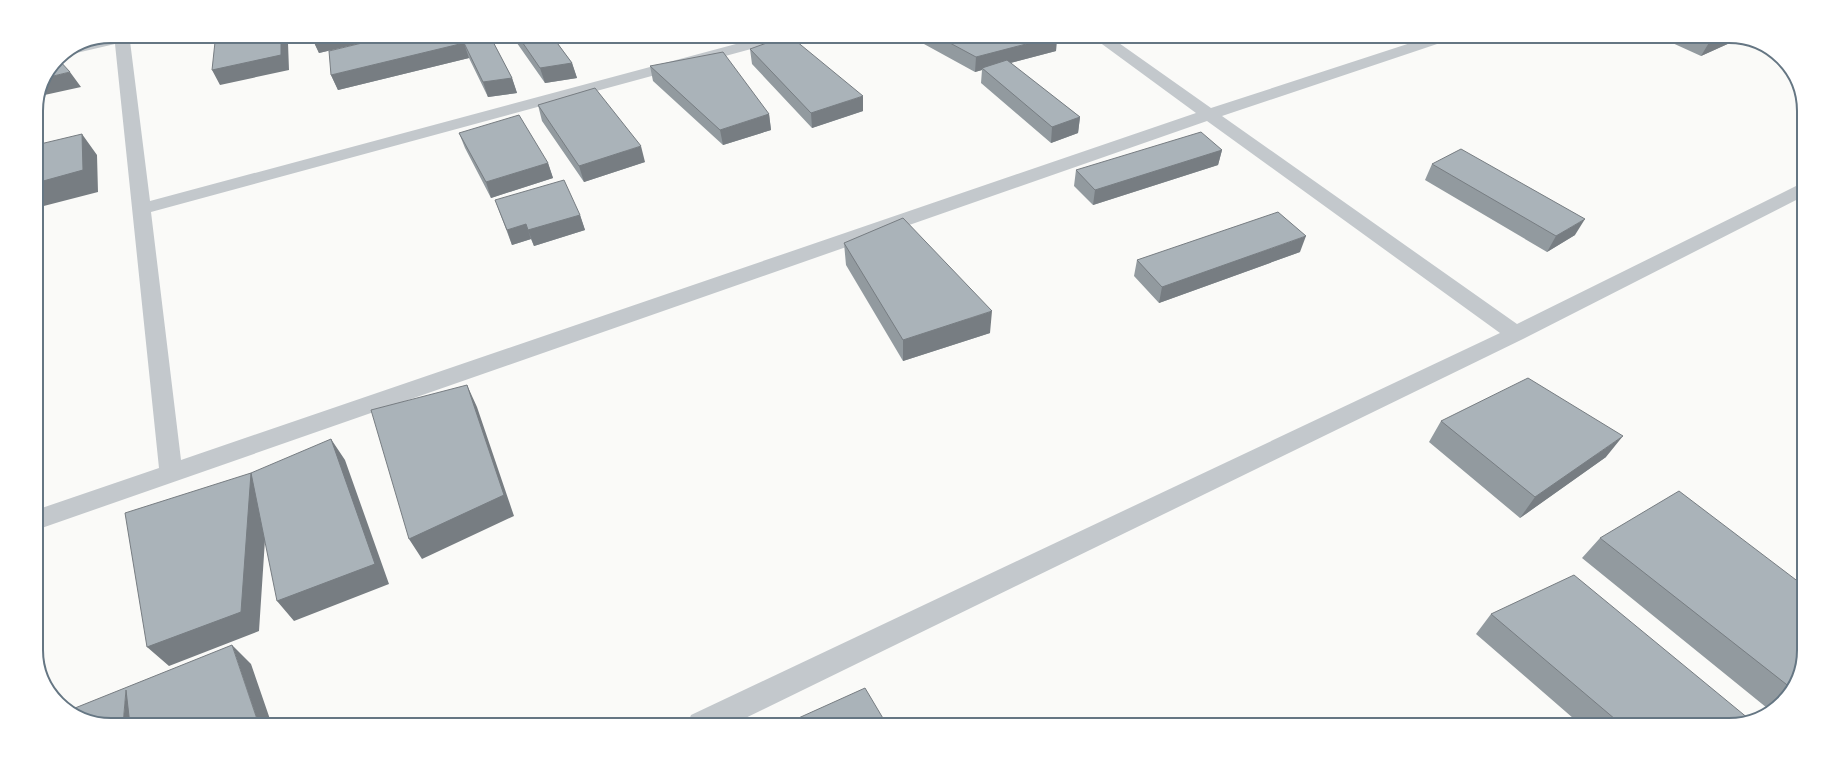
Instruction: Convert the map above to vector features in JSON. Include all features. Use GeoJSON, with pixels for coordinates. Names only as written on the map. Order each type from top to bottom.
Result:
{"type":"FeatureCollection","features":[{"type":"Feature","properties":{"kind":"street"},"geometry":{"type":"LineString","coordinates":[[126,43],[142,210],[171,473]]}},
{"type":"Feature","properties":{"kind":"street"},"geometry":{"type":"LineString","coordinates":[[142,210],[756,43]]}},
{"type":"Feature","properties":{"kind":"street"},"geometry":{"type":"LineString","coordinates":[[1109,43],[1211,114],[1516,334]]}},
{"type":"Feature","properties":{"kind":"street"},"geometry":{"type":"LineString","coordinates":[[43,518],[1211,114],[1426,43]]}},
{"type":"Feature","properties":{"kind":"street"},"geometry":{"type":"LineString","coordinates":[[716,718],[1516,334],[1797,193]]}},
{"type":"Feature","properties":{"kind":"building"},"geometry":{"type":"Polygon","coordinates":[[[215,43],[281,43],[281,55],[212,70],[215,43]]]}},
{"type":"Feature","properties":{"kind":"building"},"geometry":{"type":"Polygon","coordinates":[[[362,43],[464,43],[331,75],[329,51],[362,43]]]}},
{"type":"Feature","properties":{"kind":"building"},"geometry":{"type":"Polygon","coordinates":[[[464,43],[494,43],[512,78],[483,82],[464,43]]]}},
{"type":"Feature","properties":{"kind":"building"},"geometry":{"type":"Polygon","coordinates":[[[523,43],[557,43],[572,63],[540,68],[523,43]]]}},
{"type":"Feature","properties":{"kind":"building"},"geometry":{"type":"Polygon","coordinates":[[[767,43],[799,43],[863,96],[811,113],[750,49],[767,43]]]}},
{"type":"Feature","properties":{"kind":"building"},"geometry":{"type":"Polygon","coordinates":[[[950,43],[1030,43],[976,57],[950,43]]]}},
{"type":"Feature","properties":{"kind":"building"},"geometry":{"type":"Polygon","coordinates":[[[723,52],[769,114],[720,130],[650,66],[723,52]]]}},
{"type":"Feature","properties":{"kind":"building"},"geometry":{"type":"Polygon","coordinates":[[[1007,60],[1080,117],[1052,127],[982,68],[1007,60]]]}},
{"type":"Feature","properties":{"kind":"building"},"geometry":{"type":"Polygon","coordinates":[[[62,64],[70,72],[52,76],[62,64]]]}},
{"type":"Feature","properties":{"kind":"building"},"geometry":{"type":"Polygon","coordinates":[[[595,88],[641,146],[579,166],[538,105],[595,88]]]}},
{"type":"Feature","properties":{"kind":"building"},"geometry":{"type":"Polygon","coordinates":[[[519,115],[548,163],[486,182],[459,133],[519,115]]]}},
{"type":"Feature","properties":{"kind":"building"},"geometry":{"type":"Polygon","coordinates":[[[1201,132],[1222,150],[1095,190],[1076,170],[1201,132]]]}},
{"type":"Feature","properties":{"kind":"building"},"geometry":{"type":"Polygon","coordinates":[[[82,134],[83,170],[43,181],[43,143],[82,134]]]}},
{"type":"Feature","properties":{"kind":"building"},"geometry":{"type":"Polygon","coordinates":[[[1461,149],[1585,219],[1556,236],[1432,164],[1461,149]]]}},
{"type":"Feature","properties":{"kind":"building"},"geometry":{"type":"Polygon","coordinates":[[[564,180],[580,215],[528,230],[526,224],[507,230],[495,200],[564,180]]]}},
{"type":"Feature","properties":{"kind":"building"},"geometry":{"type":"Polygon","coordinates":[[[1278,212],[1306,236],[1162,287],[1137,260],[1278,212]]]}},
{"type":"Feature","properties":{"kind":"building"},"geometry":{"type":"Polygon","coordinates":[[[903,218],[992,311],[903,340],[844,243],[903,218]]]}},
{"type":"Feature","properties":{"kind":"building"},"geometry":{"type":"Polygon","coordinates":[[[1528,378],[1623,436],[1535,497],[1441,421],[1528,378]]]}},
{"type":"Feature","properties":{"kind":"building"},"geometry":{"type":"Polygon","coordinates":[[[467,385],[504,495],[409,539],[371,410],[467,385]]]}},
{"type":"Feature","properties":{"kind":"building"},"geometry":{"type":"Polygon","coordinates":[[[331,439],[375,564],[277,601],[251,473],[331,439]]]}},
{"type":"Feature","properties":{"kind":"building"},"geometry":{"type":"Polygon","coordinates":[[[251,473],[241,612],[147,647],[125,513],[251,473]]]}},
{"type":"Feature","properties":{"kind":"building"},"geometry":{"type":"Polygon","coordinates":[[[1679,491],[1797,581],[1797,650],[1793,672],[1787,685],[1600,538],[1679,491]]]}},
{"type":"Feature","properties":{"kind":"building"},"geometry":{"type":"Polygon","coordinates":[[[1574,575],[1745,716],[1730,718],[1614,718],[1491,614],[1574,575]]]}},
{"type":"Feature","properties":{"kind":"building"},"geometry":{"type":"Polygon","coordinates":[[[232,645],[257,718],[129,718],[126,690],[124,718],[97,717],[75,708],[232,645]]]}},
{"type":"Feature","properties":{"kind":"building"},"geometry":{"type":"Polygon","coordinates":[[[865,688],[883,718],[799,718],[865,688]]]}}]}
